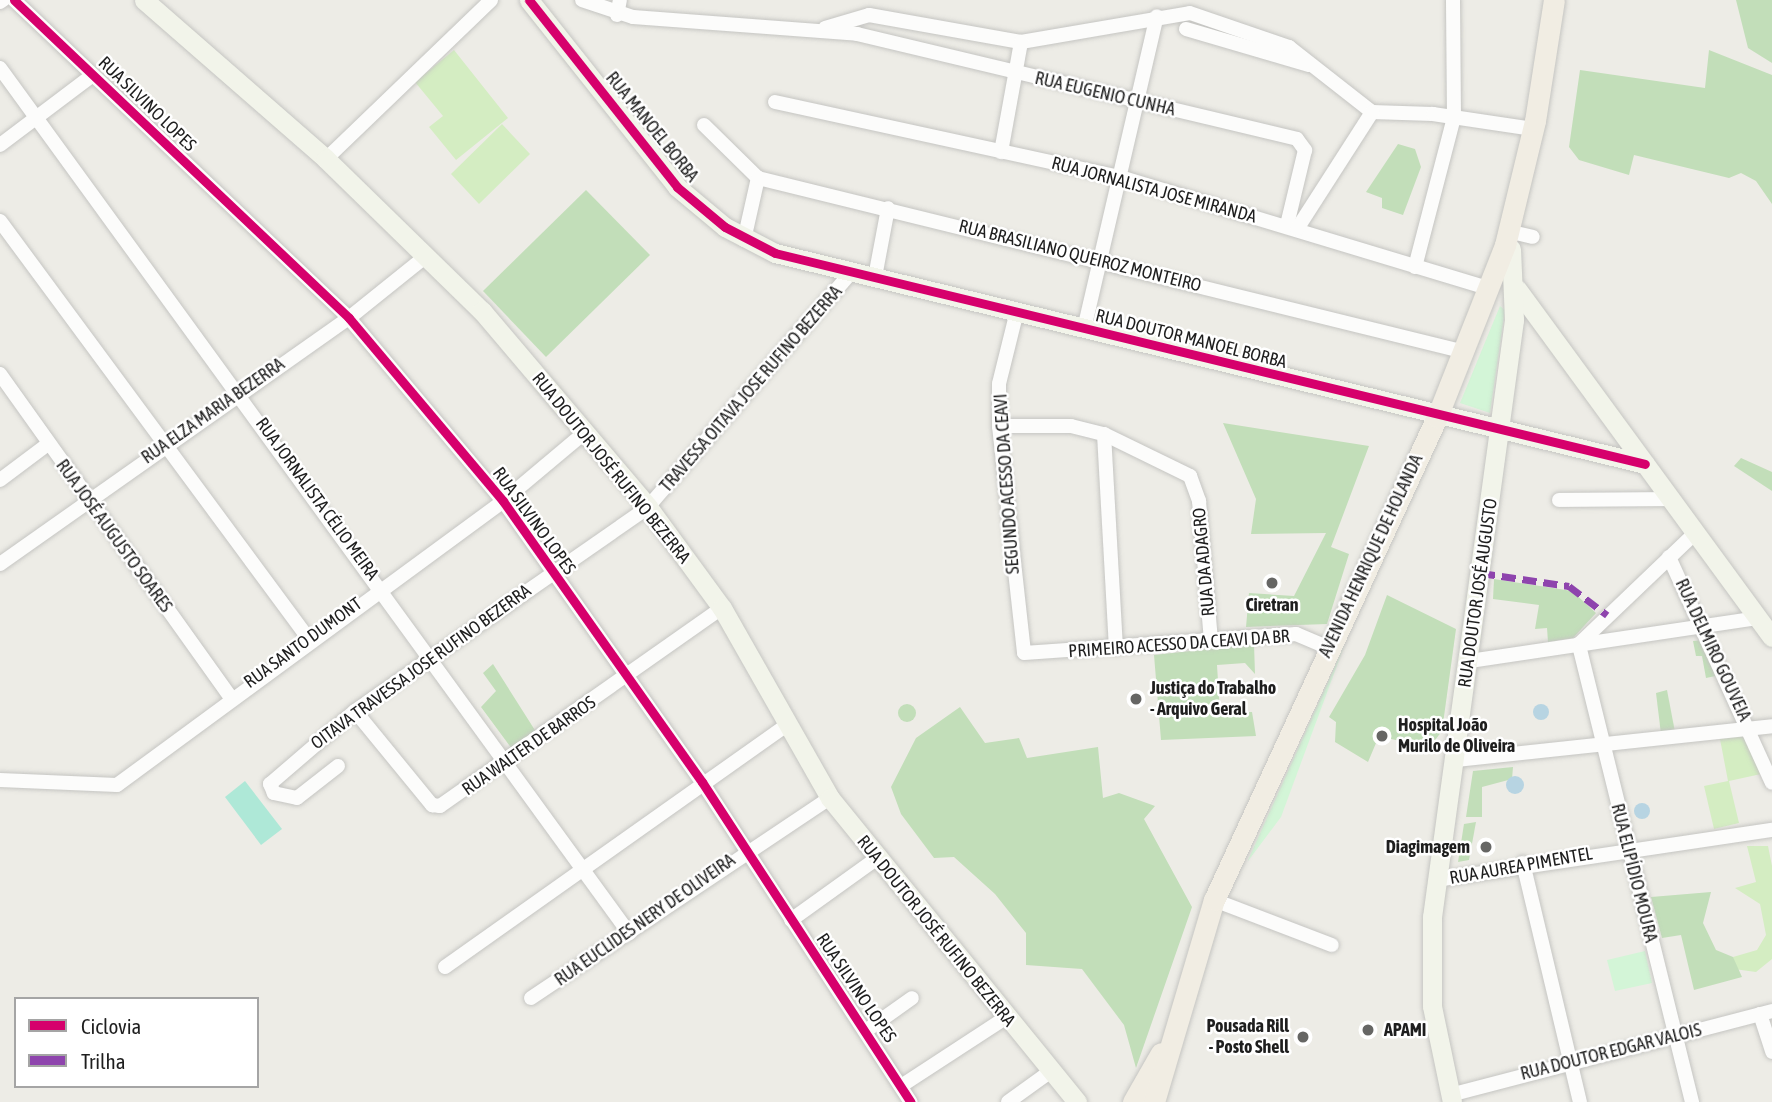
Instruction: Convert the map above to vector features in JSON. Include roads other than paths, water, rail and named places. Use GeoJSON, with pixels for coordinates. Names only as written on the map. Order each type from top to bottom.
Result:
{"type":"FeatureCollection","features":[{"type":"Feature","properties":{"kind":"main road","name":"RUA DOUTOR JOSÉ RUFINO BEZERRA"},"geometry":{"type":"LineString","coordinates":[[144,0],[326,159],[426,256],[648,507],[722,608],[830,798],[876,859],[1077,1102]]}},
{"type":"Feature","properties":{"kind":"main road","name":"RUA MANOEL BORBA"},"geometry":{"type":"LineString","coordinates":[[530,0],[677,187],[744,240],[853,271]]}},
{"type":"Feature","properties":{"kind":"main road","name":"AVENIDA HENRIQUE DE HOLANDA"},"geometry":{"type":"LineString","coordinates":[[1154,1102],[1166,1050],[1214,900],[1328,647],[1437,417],[1509,232],[1533,129],[1554,0]]}},
{"type":"Feature","properties":{"kind":"main road"},"geometry":{"type":"LineString","coordinates":[[1437,417],[1523,235],[1546,114],[1562,0]]}},
{"type":"Feature","properties":{"kind":"main road","name":"RUA DOUTOR JOSÉ AUGUSTO"},"geometry":{"type":"LineString","coordinates":[[1451,1098],[1431,985],[1436,880],[1470,661],[1523,235]]}},
{"type":"Feature","properties":{"kind":"main road","name":"RUA DOUTOR MANOEL BORBA"},"geometry":{"type":"LineString","coordinates":[[853,271],[1437,417],[1645,464]]}},
{"type":"Feature","properties":{"kind":"main road"},"geometry":{"type":"LineString","coordinates":[[1517,289],[1539,313],[1668,499],[1772,637]]}},
{"type":"Feature","properties":{"kind":"main road"},"geometry":{"type":"LineString","coordinates":[[1165,1102],[1174,1025]]}},
{"type":"Feature","properties":{"kind":"main road"},"geometry":{"type":"LineString","coordinates":[[1133,1102],[1151,1064],[1166,1050]]}},
{"type":"Feature","properties":{"kind":"street","name":"RUA SILVINO LOPES"},"geometry":{"type":"LineString","coordinates":[[15,0],[349,318],[503,501],[702,782],[743,853],[867,1030],[911,1102]]}},
{"type":"Feature","properties":{"kind":"street"},"geometry":{"type":"LineString","coordinates":[[326,159],[491,0]]}},
{"type":"Feature","properties":{"kind":"street"},"geometry":{"type":"LineString","coordinates":[[582,0],[618,7],[824,29],[869,15],[1021,42],[1068,38],[1191,7],[1268,37],[1326,70],[1372,112],[1454,117],[1533,129]]}},
{"type":"Feature","properties":{"kind":"street"},"geometry":{"type":"LineString","coordinates":[[1415,267],[1454,117],[1453,0]]}},
{"type":"Feature","properties":{"kind":"street"},"geometry":{"type":"LineString","coordinates":[[1084,328],[1157,16]]}},
{"type":"Feature","properties":{"kind":"street","name":"RUA EUGENIO CUNHA"},"geometry":{"type":"LineString","coordinates":[[824,29],[1301,141],[1306,150],[1292,227]]}},
{"type":"Feature","properties":{"kind":"street"},"geometry":{"type":"LineString","coordinates":[[1186,29],[1326,70]]}},
{"type":"Feature","properties":{"kind":"street"},"geometry":{"type":"LineString","coordinates":[[1001,152],[1021,42]]}},
{"type":"Feature","properties":{"kind":"street","name":"RUA JORNALISTA CÉLIO MEIRA"},"geometry":{"type":"LineString","coordinates":[[0,68],[382,587],[579,868],[629,933]]}},
{"type":"Feature","properties":{"kind":"street"},"geometry":{"type":"LineString","coordinates":[[0,145],[93,75]]}},
{"type":"Feature","properties":{"kind":"street","name":"RUA JORNALISTA JOSE MIRANDA"},"geometry":{"type":"LineString","coordinates":[[775,103],[1120,177],[1488,288]]}},
{"type":"Feature","properties":{"kind":"street"},"geometry":{"type":"LineString","coordinates":[[1292,227],[1372,112]]}},
{"type":"Feature","properties":{"kind":"street"},"geometry":{"type":"LineString","coordinates":[[704,125],[758,178],[744,240]]}},
{"type":"Feature","properties":{"kind":"street","name":"RUA BRASILIANO QUEIROZ MONTEIRO"},"geometry":{"type":"LineString","coordinates":[[758,178],[1461,351]]}},
{"type":"Feature","properties":{"kind":"street"},"geometry":{"type":"LineString","coordinates":[[876,277],[888,208]]}},
{"type":"Feature","properties":{"kind":"street"},"geometry":{"type":"LineString","coordinates":[[0,221],[162,446],[308,638]]}},
{"type":"Feature","properties":{"kind":"street","name":"RUA ELZA MARIA BEZERRA"},"geometry":{"type":"LineString","coordinates":[[0,565],[238,391],[349,318],[426,256]]}},
{"type":"Feature","properties":{"kind":"street","name":"TRAVESSA OITAVA JOSE RUFINO BEZERRA"},"geometry":{"type":"LineString","coordinates":[[648,507],[853,271]]}},
{"type":"Feature","properties":{"kind":"street","name":"SEGUNDO ACESSO DA CEAVI"},"geometry":{"type":"LineString","coordinates":[[1017,311],[999,384],[999,426],[1021,648],[1028,654]]}},
{"type":"Feature","properties":{"kind":"street","name":"RUA JOSÉ AUGUSTO SOARES"},"geometry":{"type":"LineString","coordinates":[[2,382],[230,696]]}},
{"type":"Feature","properties":{"kind":"street","name":"RUA DA ADAGRO"},"geometry":{"type":"LineString","coordinates":[[999,426],[1072,426],[1104,434],[1180,468],[1196,487],[1211,641]]}},
{"type":"Feature","properties":{"kind":"street","name":"RUA SANTO DUMONT"},"geometry":{"type":"LineString","coordinates":[[0,780],[117,785],[308,638],[503,501],[584,433]]}},
{"type":"Feature","properties":{"kind":"street"},"geometry":{"type":"LineString","coordinates":[[1104,434],[1116,648]]}},
{"type":"Feature","properties":{"kind":"street"},"geometry":{"type":"LineString","coordinates":[[0,480],[48,444]]}},
{"type":"Feature","properties":{"kind":"street"},"geometry":{"type":"LineString","coordinates":[[1559,500],[1668,499]]}},
{"type":"Feature","properties":{"kind":"street","name":"OITAVA TRAVESSA JOSE RUFINO BEZERRA"},"geometry":{"type":"LineString","coordinates":[[338,766],[297,798],[274,793],[270,784],[273,775],[355,711],[648,507]]}},
{"type":"Feature","properties":{"kind":"street"},"geometry":{"type":"LineString","coordinates":[[1579,644],[1694,534]]}},
{"type":"Feature","properties":{"kind":"street","name":"RUA DELMIRO GOUVEIA"},"geometry":{"type":"LineString","coordinates":[[1669,557],[1750,729],[1772,783]]}},
{"type":"Feature","properties":{"kind":"street","name":"RUA WALTER DE BARROS"},"geometry":{"type":"LineString","coordinates":[[355,711],[432,805],[446,804],[506,764],[722,608]]}},
{"type":"Feature","properties":{"kind":"street"},"geometry":{"type":"LineString","coordinates":[[1470,661],[1757,618]]}},
{"type":"Feature","properties":{"kind":"street","name":"PRIMEIRO ACESSO DA CEAVI DA BR"},"geometry":{"type":"LineString","coordinates":[[1028,654],[1296,634],[1328,647]]}},
{"type":"Feature","properties":{"kind":"street","name":"RUA ELIPÍDIO MOURA"},"geometry":{"type":"LineString","coordinates":[[1579,644],[1626,848],[1692,1102]]}},
{"type":"Feature","properties":{"kind":"street"},"geometry":{"type":"LineString","coordinates":[[445,967],[579,868],[787,725]]}},
{"type":"Feature","properties":{"kind":"street"},"geometry":{"type":"LineString","coordinates":[[1456,760],[1604,748],[1772,726]]}},
{"type":"Feature","properties":{"kind":"street","name":"RUA EUCLIDES NERY DE OLIVEIRA"},"geometry":{"type":"LineString","coordinates":[[531,998],[743,853],[830,798]]}},
{"type":"Feature","properties":{"kind":"street","name":"RUA AUREA PIMENTEL"},"geometry":{"type":"LineString","coordinates":[[1436,880],[1523,863],[1772,830]]}},
{"type":"Feature","properties":{"kind":"street"},"geometry":{"type":"LineString","coordinates":[[791,920],[876,859]]}},
{"type":"Feature","properties":{"kind":"street"},"geometry":{"type":"LineString","coordinates":[[1523,863],[1580,1102]]}},
{"type":"Feature","properties":{"kind":"street"},"geometry":{"type":"LineString","coordinates":[[1214,900],[1332,946]]}},
{"type":"Feature","properties":{"kind":"street"},"geometry":{"type":"LineString","coordinates":[[867,1030],[912,998]]}},
{"type":"Feature","properties":{"kind":"street"},"geometry":{"type":"LineString","coordinates":[[1766,1012],[1772,1052]]}},
{"type":"Feature","properties":{"kind":"street","name":"RUA DOUTOR EDGAR VALOIS"},"geometry":{"type":"LineString","coordinates":[[1451,1098],[1569,1060],[1766,1012]]}},
{"type":"Feature","properties":{"kind":"street"},"geometry":{"type":"LineString","coordinates":[[901,1086],[1006,1017]]}},
{"type":"Feature","properties":{"kind":"street"},"geometry":{"type":"LineString","coordinates":[[1008,1102],[1051,1071]]}},
{"type":"Feature","properties":{"kind":"water"},"geometry":{"type":"Polygon","coordinates":[[[1541,704],[1549,712],[1541,720],[1533,712],[1541,704]]]}},
{"type":"Feature","properties":{"kind":"water"},"geometry":{"type":"Polygon","coordinates":[[[1511,776],[1519,776],[1524,785],[1522,792],[1511,794],[1506,789],[1506,781],[1511,776]]]}},
{"type":"Feature","properties":{"kind":"water"},"geometry":{"type":"Polygon","coordinates":[[[1642,803],[1648,805],[1648,817],[1642,819],[1636,817],[1634,811],[1636,805],[1642,803]]]}},
{"type":"Feature","properties":{"kind":"place","name":"Ciretran"},"geometry":{"type":"Point","coordinates":[1272,583]}},
{"type":"Feature","properties":{"kind":"place","name":"Justiça do Trabalho - Arquivo Geral"},"geometry":{"type":"Point","coordinates":[1136,699]}},
{"type":"Feature","properties":{"kind":"place","name":"Hospital João Murilo de Oliveira"},"geometry":{"type":"Point","coordinates":[1382,736]}},
{"type":"Feature","properties":{"kind":"place","name":"Diagimagem"},"geometry":{"type":"Point","coordinates":[1486,847]}},
{"type":"Feature","properties":{"kind":"place","name":"APAMI"},"geometry":{"type":"Point","coordinates":[1368,1030]}},
{"type":"Feature","properties":{"kind":"place","name":"Pousada Rill - Posto Shell"},"geometry":{"type":"Point","coordinates":[1303,1037]}}]}
